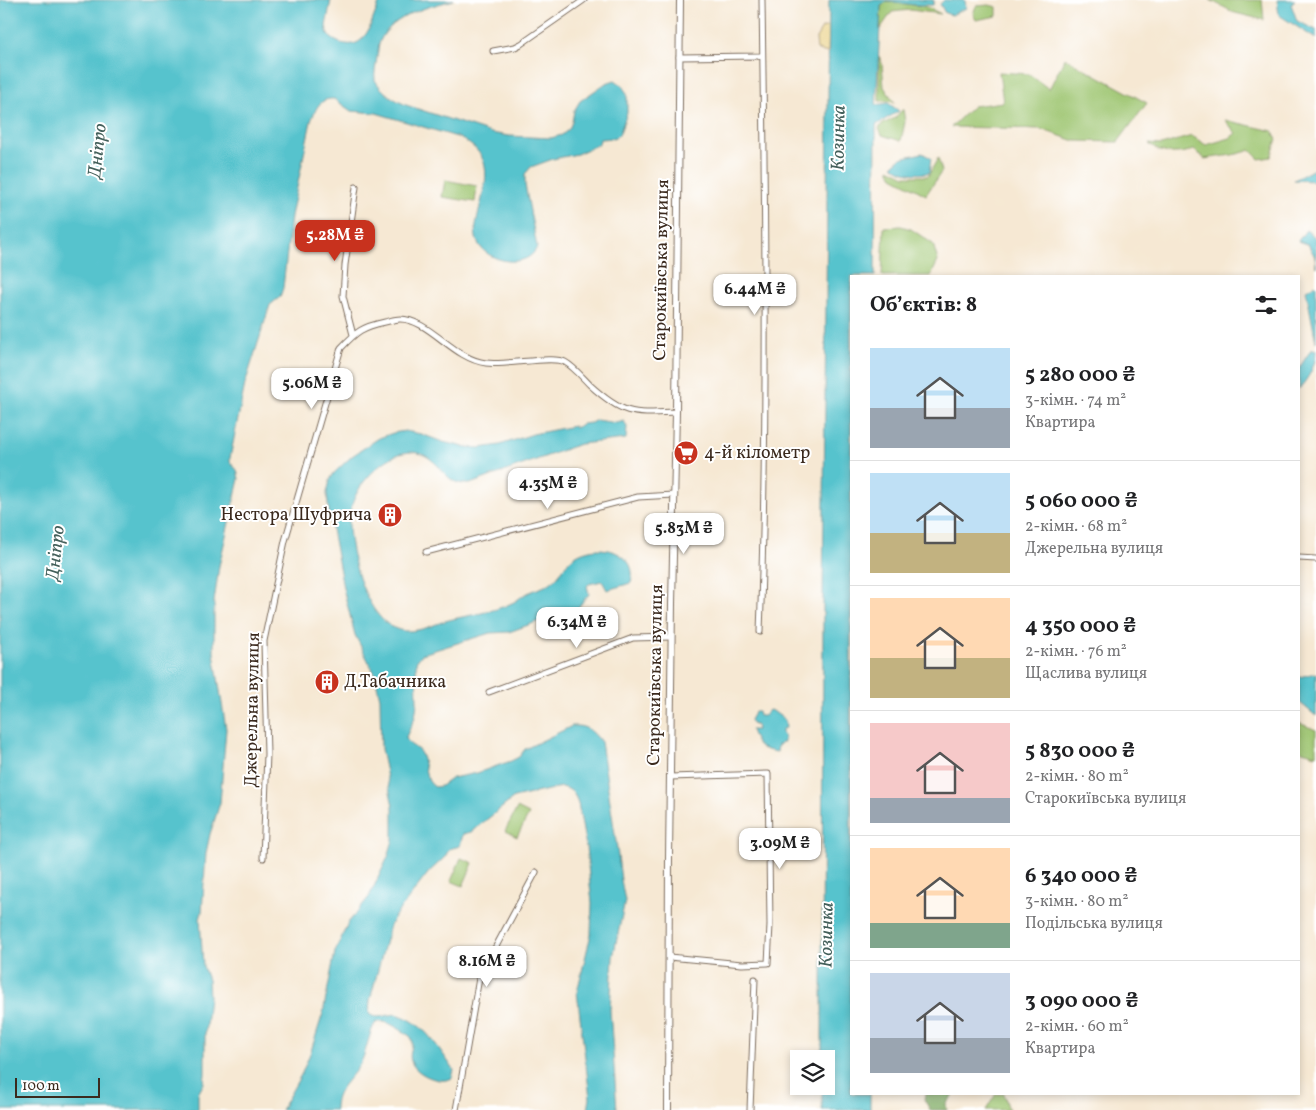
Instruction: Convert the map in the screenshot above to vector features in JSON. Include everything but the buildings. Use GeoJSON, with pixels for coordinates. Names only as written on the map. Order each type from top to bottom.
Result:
{"type":"FeatureCollection","features":[{"type":"Feature","properties":{"kind":"street"},"geometry":{"type":"LineString","coordinates":[[493,51],[521,44],[584,0]]}},
{"type":"Feature","properties":{"kind":"street","name":"Старокиївська вулиця"},"geometry":{"type":"LineString","coordinates":[[668,1110],[671,636],[676,412],[680,0]]}},
{"type":"Feature","properties":{"kind":"street"},"geometry":{"type":"LineString","coordinates":[[760,632],[764,521],[765,308],[762,0]]}},
{"type":"Feature","properties":{"kind":"street"},"geometry":{"type":"LineString","coordinates":[[680,57],[760,56]]}},
{"type":"Feature","properties":{"kind":"street"},"geometry":{"type":"LineString","coordinates":[[353,335],[343,296],[345,265],[356,187]]}},
{"type":"Feature","properties":{"kind":"street","name":"Джерельна вулиця"},"geometry":{"type":"LineString","coordinates":[[263,858],[267,754],[264,641],[285,541],[303,477],[341,348],[353,335],[367,326],[400,319],[418,324],[469,359],[484,363],[503,364],[556,359],[566,362],[609,401],[630,412],[676,412]]}},
{"type":"Feature","properties":{"kind":"street"},"geometry":{"type":"LineString","coordinates":[[426,552],[638,497],[674,495]]}},
{"type":"Feature","properties":{"kind":"street"},"geometry":{"type":"LineString","coordinates":[[1300,558],[1316,559]]}},
{"type":"Feature","properties":{"kind":"street"},"geometry":{"type":"LineString","coordinates":[[489,692],[633,638],[671,636]]}},
{"type":"Feature","properties":{"kind":"street"},"geometry":{"type":"LineString","coordinates":[[668,957],[742,964],[768,963],[770,925],[768,774],[670,777]]}},
{"type":"Feature","properties":{"kind":"street"},"geometry":{"type":"LineString","coordinates":[[456,1110],[479,978],[536,872]]}},
{"type":"Feature","properties":{"kind":"street"},"geometry":{"type":"LineString","coordinates":[[750,1110],[755,979]]}},
{"type":"Feature","properties":{"kind":"green space"},"geometry":{"type":"Polygon","coordinates":[[[1210,0],[1262,0],[1264,20],[1235,13],[1210,0]]]}},
{"type":"Feature","properties":{"kind":"green space"},"geometry":{"type":"Polygon","coordinates":[[[887,1],[927,7],[941,14],[910,10],[892,12],[880,29],[881,6],[887,1]]]}},
{"type":"Feature","properties":{"kind":"green space"},"geometry":{"type":"Polygon","coordinates":[[[989,5],[997,7],[997,16],[976,20],[973,14],[976,6],[989,5]]]}},
{"type":"Feature","properties":{"kind":"green space"},"geometry":{"type":"Polygon","coordinates":[[[879,56],[882,63],[884,87],[895,103],[879,101],[879,56]]]}},
{"type":"Feature","properties":{"kind":"green space"},"geometry":{"type":"Polygon","coordinates":[[[1065,58],[1147,103],[1118,142],[1075,141],[1040,129],[951,127],[973,106],[1003,102],[999,72],[1029,74],[1049,89],[1065,58]]]}},
{"type":"Feature","properties":{"kind":"green space"},"geometry":{"type":"Polygon","coordinates":[[[903,109],[905,122],[901,141],[882,135],[879,129],[881,125],[895,118],[903,109]]]}},
{"type":"Feature","properties":{"kind":"green space"},"geometry":{"type":"Polygon","coordinates":[[[1225,120],[1273,131],[1277,140],[1271,157],[1259,159],[1250,150],[1234,155],[1205,159],[1194,150],[1171,153],[1159,151],[1149,144],[1161,145],[1192,136],[1206,145],[1230,138],[1236,133],[1225,120]]]}},
{"type":"Feature","properties":{"kind":"green space"},"geometry":{"type":"Polygon","coordinates":[[[938,158],[942,171],[926,195],[893,177],[889,168],[905,176],[928,176],[938,158]]]}},
{"type":"Feature","properties":{"kind":"green space"},"geometry":{"type":"Polygon","coordinates":[[[445,180],[477,186],[475,202],[442,197],[445,180]]]}},
{"type":"Feature","properties":{"kind":"green space"},"geometry":{"type":"Polygon","coordinates":[[[901,226],[911,229],[933,244],[938,261],[931,275],[882,275],[884,227],[901,226]]]}},
{"type":"Feature","properties":{"kind":"green space"},"geometry":{"type":"Polygon","coordinates":[[[1300,723],[1316,730],[1316,755],[1300,750],[1300,723]]]}},
{"type":"Feature","properties":{"kind":"green space"},"geometry":{"type":"Polygon","coordinates":[[[517,808],[529,814],[517,837],[505,831],[517,808]]]}},
{"type":"Feature","properties":{"kind":"green space"},"geometry":{"type":"Polygon","coordinates":[[[461,858],[473,863],[463,886],[451,881],[461,858]]]}},
{"type":"Feature","properties":{"kind":"green space"},"geometry":{"type":"Polygon","coordinates":[[[925,1095],[954,1095],[946,1104],[947,1110],[930,1110],[924,1099],[925,1095]]]}},
{"type":"Feature","properties":{"kind":"green space"},"geometry":{"type":"Polygon","coordinates":[[[995,1095],[1004,1095],[1009,1110],[986,1110],[995,1095]]]}},
{"type":"Feature","properties":{"kind":"sand"},"geometry":{"type":"Polygon","coordinates":[[[829,26],[828,53],[817,50],[816,38],[822,28],[829,26]]]}},
{"type":"Feature","properties":{"kind":"water","name":"Дніпро"},"geometry":{"type":"Polygon","coordinates":[[[0,0],[331,0],[326,26],[328,35],[341,43],[354,44],[365,36],[381,0],[454,0],[412,13],[393,24],[386,32],[378,47],[375,69],[375,80],[384,92],[406,105],[491,133],[551,138],[562,135],[569,129],[574,111],[580,101],[606,83],[615,80],[622,85],[627,94],[627,113],[619,135],[613,138],[600,139],[599,144],[577,154],[553,159],[531,167],[525,174],[525,185],[537,247],[525,259],[516,261],[498,259],[482,249],[477,241],[476,225],[484,191],[486,170],[478,152],[470,144],[457,137],[376,113],[351,111],[334,99],[321,102],[311,121],[291,216],[283,288],[280,297],[270,305],[245,384],[230,458],[230,462],[237,470],[239,479],[219,566],[214,602],[214,653],[226,729],[220,803],[206,853],[200,919],[203,966],[208,980],[209,997],[205,1034],[205,1074],[204,1083],[198,1094],[198,1110],[0,1110],[0,0]]]}},
{"type":"Feature","properties":{"kind":"water","name":"Козинка"},"geometry":{"type":"Polygon","coordinates":[[[829,0],[934,0],[933,5],[914,5],[887,1],[881,6],[876,105],[888,103],[899,111],[876,125],[875,275],[850,275],[850,1095],[870,1095],[870,1110],[822,1110],[822,1095],[835,1095],[835,1050],[822,1050],[823,604],[829,0]]]}},
{"type":"Feature","properties":{"kind":"water"},"geometry":{"type":"Polygon","coordinates":[[[944,0],[965,0],[966,8],[952,15],[945,13],[940,4],[944,0]]]}},
{"type":"Feature","properties":{"kind":"water"},"geometry":{"type":"Polygon","coordinates":[[[1277,0],[1295,0],[1291,4],[1297,21],[1316,30],[1316,39],[1279,15],[1277,0]]]}},
{"type":"Feature","properties":{"kind":"water"},"geometry":{"type":"Polygon","coordinates":[[[922,153],[931,158],[929,173],[915,174],[905,172],[893,165],[901,158],[922,153]]]}},
{"type":"Feature","properties":{"kind":"water"},"geometry":{"type":"Polygon","coordinates":[[[1316,168],[1316,181],[1294,180],[1316,168]]]}},
{"type":"Feature","properties":{"kind":"water"},"geometry":{"type":"Polygon","coordinates":[[[1306,230],[1316,238],[1316,267],[1315,257],[1308,244],[1298,241],[1306,230]]]}},
{"type":"Feature","properties":{"kind":"water"},"geometry":{"type":"Polygon","coordinates":[[[1316,285],[1316,342],[1306,290],[1316,285]]]}},
{"type":"Feature","properties":{"kind":"water"},"geometry":{"type":"Polygon","coordinates":[[[1311,350],[1316,350],[1316,356],[1309,376],[1300,388],[1300,366],[1311,350]]]}},
{"type":"Feature","properties":{"kind":"water"},"geometry":{"type":"Polygon","coordinates":[[[596,420],[617,423],[624,421],[627,427],[626,439],[580,444],[470,484],[453,481],[426,456],[408,452],[400,454],[383,463],[365,480],[353,502],[349,520],[356,569],[371,604],[381,618],[394,628],[408,631],[422,629],[445,621],[506,606],[553,581],[568,562],[586,551],[603,549],[612,551],[626,559],[630,566],[632,574],[631,583],[607,590],[602,581],[589,584],[587,586],[589,594],[576,610],[570,614],[545,619],[509,632],[490,633],[422,654],[416,662],[417,703],[415,717],[406,737],[409,743],[420,751],[427,777],[435,787],[441,786],[452,778],[477,773],[511,761],[519,757],[525,749],[572,726],[589,730],[601,742],[625,901],[613,957],[610,1010],[617,1110],[588,1110],[590,1098],[577,992],[591,934],[592,903],[586,847],[578,803],[572,792],[561,787],[514,798],[471,832],[463,834],[460,846],[449,849],[445,857],[429,872],[390,925],[370,1000],[369,1013],[376,1017],[399,1015],[424,1030],[454,1070],[452,1078],[447,1080],[435,1079],[417,1070],[410,1058],[411,1037],[394,1026],[380,1022],[376,1023],[372,1029],[359,1066],[341,1089],[335,1110],[281,1110],[302,1073],[311,1051],[323,1013],[335,952],[348,923],[369,897],[388,857],[393,840],[393,806],[381,749],[380,698],[374,672],[355,635],[343,588],[329,513],[327,493],[330,480],[334,473],[352,456],[379,438],[393,433],[405,431],[464,447],[480,448],[500,445],[533,434],[574,426],[575,428],[596,420]]]}},
{"type":"Feature","properties":{"kind":"water"},"geometry":{"type":"Polygon","coordinates":[[[1316,673],[1316,716],[1300,703],[1300,677],[1316,673]]]}},
{"type":"Feature","properties":{"kind":"water"},"geometry":{"type":"Polygon","coordinates":[[[769,710],[785,720],[786,728],[782,729],[784,742],[778,745],[777,752],[766,750],[757,744],[751,730],[757,730],[756,725],[753,725],[750,720],[755,711],[758,711],[759,716],[764,716],[769,710]]]}},
{"type":"Feature","properties":{"kind":"place","name":"4-й кілометр"},"geometry":{"type":"Point","coordinates":[686,453]}},
{"type":"Feature","properties":{"kind":"place","name":"Нестора Шуфрича"},"geometry":{"type":"Point","coordinates":[390,515]}},
{"type":"Feature","properties":{"kind":"place","name":"Д.Табачника"},"geometry":{"type":"Point","coordinates":[327,682]}}]}
